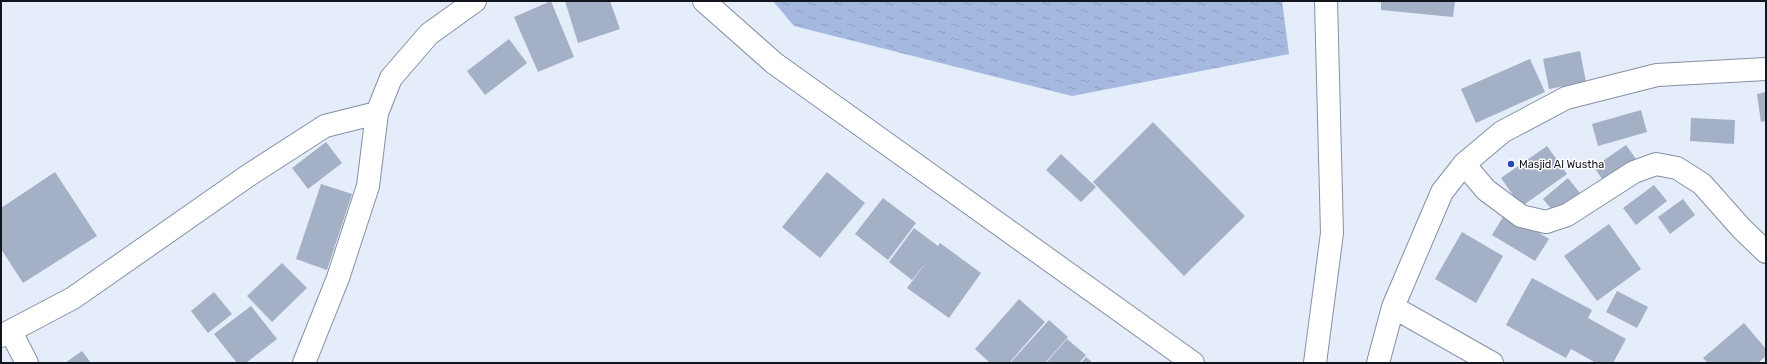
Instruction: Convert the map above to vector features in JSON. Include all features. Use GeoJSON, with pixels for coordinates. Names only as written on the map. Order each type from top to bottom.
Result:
{"type":"FeatureCollection","features":[{"type":"Feature","properties":{"kind":"street"},"geometry":{"type":"LineString","coordinates":[[304,363],[338,278],[368,186],[377,113],[391,78],[429,34],[475,1]]}},
{"type":"Feature","properties":{"kind":"street"},"geometry":{"type":"LineString","coordinates":[[704,1],[774,63],[1193,363]]}},
{"type":"Feature","properties":{"kind":"street"},"geometry":{"type":"LineString","coordinates":[[1315,363],[1332,232],[1326,1]]}},
{"type":"Feature","properties":{"kind":"street"},"geometry":{"type":"LineString","coordinates":[[1378,363],[1393,307],[1442,192],[1464,164],[1502,132],[1566,98],[1657,75],[1766,69]]}},
{"type":"Feature","properties":{"kind":"street"},"geometry":{"type":"LineString","coordinates":[[27,363],[6,334],[73,298],[249,174],[325,126],[377,113]]}},
{"type":"Feature","properties":{"kind":"street"},"geometry":{"type":"LineString","coordinates":[[1464,164],[1486,190],[1521,216],[1546,222],[1567,215],[1634,172],[1656,164],[1676,168],[1702,184],[1742,229],[1766,252]]}},
{"type":"Feature","properties":{"kind":"street"},"geometry":{"type":"LineString","coordinates":[[1393,307],[1492,363]]}},
{"type":"Feature","properties":{"kind":"water"},"geometry":{"type":"Polygon","coordinates":[[[773,1],[1282,1],[1289,54],[1072,96],[794,26],[773,1]]]}},
{"type":"Feature","properties":{"kind":"building"},"geometry":{"type":"Polygon","coordinates":[[[551,1],[574,57],[538,72],[514,17],[551,1]]]}},
{"type":"Feature","properties":{"kind":"building"},"geometry":{"type":"Polygon","coordinates":[[[565,1],[610,1],[620,29],[578,43],[565,1]]]}},
{"type":"Feature","properties":{"kind":"building"},"geometry":{"type":"Polygon","coordinates":[[[1381,1],[1455,1],[1453,17],[1381,10],[1381,1]]]}},
{"type":"Feature","properties":{"kind":"building"},"geometry":{"type":"Polygon","coordinates":[[[509,39],[527,63],[485,95],[467,71],[509,39]]]}},
{"type":"Feature","properties":{"kind":"building"},"geometry":{"type":"Polygon","coordinates":[[[1580,51],[1586,82],[1549,89],[1543,59],[1580,51]]]}},
{"type":"Feature","properties":{"kind":"building"},"geometry":{"type":"Polygon","coordinates":[[[1530,59],[1545,92],[1476,123],[1461,89],[1530,59]]]}},
{"type":"Feature","properties":{"kind":"building"},"geometry":{"type":"Polygon","coordinates":[[[1766,92],[1766,121],[1761,122],[1757,94],[1766,92]]]}},
{"type":"Feature","properties":{"kind":"building"},"geometry":{"type":"Polygon","coordinates":[[[1641,110],[1647,132],[1598,146],[1592,124],[1641,110]]]}},
{"type":"Feature","properties":{"kind":"building"},"geometry":{"type":"Polygon","coordinates":[[[1691,118],[1735,120],[1734,144],[1690,141],[1691,118]]]}},
{"type":"Feature","properties":{"kind":"building"},"geometry":{"type":"Polygon","coordinates":[[[1153,122],[1245,216],[1184,276],[1093,182],[1153,122]]]}},
{"type":"Feature","properties":{"kind":"building"},"geometry":{"type":"Polygon","coordinates":[[[326,142],[342,163],[308,189],[292,168],[326,142]]]}},
{"type":"Feature","properties":{"kind":"building"},"geometry":{"type":"Polygon","coordinates":[[[1626,145],[1639,163],[1606,185],[1594,167],[1626,145]]]}},
{"type":"Feature","properties":{"kind":"building"},"geometry":{"type":"Polygon","coordinates":[[[1547,146],[1567,174],[1521,207],[1501,178],[1547,146]]]}},
{"type":"Feature","properties":{"kind":"building"},"geometry":{"type":"Polygon","coordinates":[[[1061,154],[1096,187],[1081,202],[1046,170],[1061,154]]]}},
{"type":"Feature","properties":{"kind":"building"},"geometry":{"type":"Polygon","coordinates":[[[55,172],[97,236],[23,283],[1,249],[1,208],[55,172]]]}},
{"type":"Feature","properties":{"kind":"building"},"geometry":{"type":"Polygon","coordinates":[[[827,172],[865,203],[820,258],[782,227],[827,172]]]}},
{"type":"Feature","properties":{"kind":"building"},"geometry":{"type":"Polygon","coordinates":[[[1568,178],[1583,197],[1558,217],[1543,199],[1568,178]]]}},
{"type":"Feature","properties":{"kind":"building"},"geometry":{"type":"Polygon","coordinates":[[[321,184],[352,194],[327,270],[296,259],[321,184]]]}},
{"type":"Feature","properties":{"kind":"building"},"geometry":{"type":"Polygon","coordinates":[[[1654,185],[1667,201],[1636,225],[1623,208],[1654,185]]]}},
{"type":"Feature","properties":{"kind":"building"},"geometry":{"type":"Polygon","coordinates":[[[883,198],[916,223],[888,260],[855,234],[883,198]]]}},
{"type":"Feature","properties":{"kind":"building"},"geometry":{"type":"Polygon","coordinates":[[[1683,199],[1695,215],[1670,234],[1658,217],[1683,199]]]}},
{"type":"Feature","properties":{"kind":"building"},"geometry":{"type":"Polygon","coordinates":[[[1506,212],[1549,239],[1535,261],[1492,235],[1506,212]]]}},
{"type":"Feature","properties":{"kind":"building"},"geometry":{"type":"Polygon","coordinates":[[[1609,224],[1641,269],[1597,301],[1564,256],[1609,224]]]}},
{"type":"Feature","properties":{"kind":"building"},"geometry":{"type":"Polygon","coordinates":[[[914,228],[938,246],[940,243],[981,273],[949,318],[907,288],[929,259],[912,280],[889,262],[914,228]]]}},
{"type":"Feature","properties":{"kind":"building"},"geometry":{"type":"Polygon","coordinates":[[[1462,232],[1503,256],[1476,303],[1435,279],[1462,232]]]}},
{"type":"Feature","properties":{"kind":"building"},"geometry":{"type":"Polygon","coordinates":[[[282,263],[307,288],[272,322],[247,296],[282,263]]]}},
{"type":"Feature","properties":{"kind":"building"},"geometry":{"type":"Polygon","coordinates":[[[1532,278],[1592,310],[1588,318],[1626,339],[1613,363],[1596,363],[1571,349],[1566,358],[1506,325],[1532,278]]]}},
{"type":"Feature","properties":{"kind":"building"},"geometry":{"type":"Polygon","coordinates":[[[1617,291],[1648,307],[1637,328],[1606,312],[1617,291]]]}},
{"type":"Feature","properties":{"kind":"building"},"geometry":{"type":"Polygon","coordinates":[[[214,292],[232,314],[208,333],[191,311],[214,292]]]}},
{"type":"Feature","properties":{"kind":"building"},"geometry":{"type":"Polygon","coordinates":[[[1019,299],[1045,322],[1009,363],[990,363],[975,349],[1019,299]]]}},
{"type":"Feature","properties":{"kind":"building"},"geometry":{"type":"Polygon","coordinates":[[[251,306],[277,339],[246,363],[237,363],[214,334],[251,306]]]}},
{"type":"Feature","properties":{"kind":"building"},"geometry":{"type":"Polygon","coordinates":[[[1049,320],[1068,337],[1045,363],[1010,363],[1049,320]]]}},
{"type":"Feature","properties":{"kind":"building"},"geometry":{"type":"Polygon","coordinates":[[[1744,323],[1766,349],[1766,356],[1758,363],[1708,363],[1703,358],[1744,323]]]}},
{"type":"Feature","properties":{"kind":"building"},"geometry":{"type":"Polygon","coordinates":[[[1067,339],[1086,355],[1079,363],[1046,363],[1067,339]]]}},
{"type":"Feature","properties":{"kind":"building"},"geometry":{"type":"Polygon","coordinates":[[[82,351],[91,363],[65,363],[82,351]]]}},
{"type":"Feature","properties":{"kind":"building"},"geometry":{"type":"Polygon","coordinates":[[[1086,357],[1093,363],[1081,363],[1086,357]]]}},
{"type":"Feature","properties":{"kind":"place","name":"Masjid Al Wustha"},"geometry":{"type":"Point","coordinates":[1511,164]}}]}
